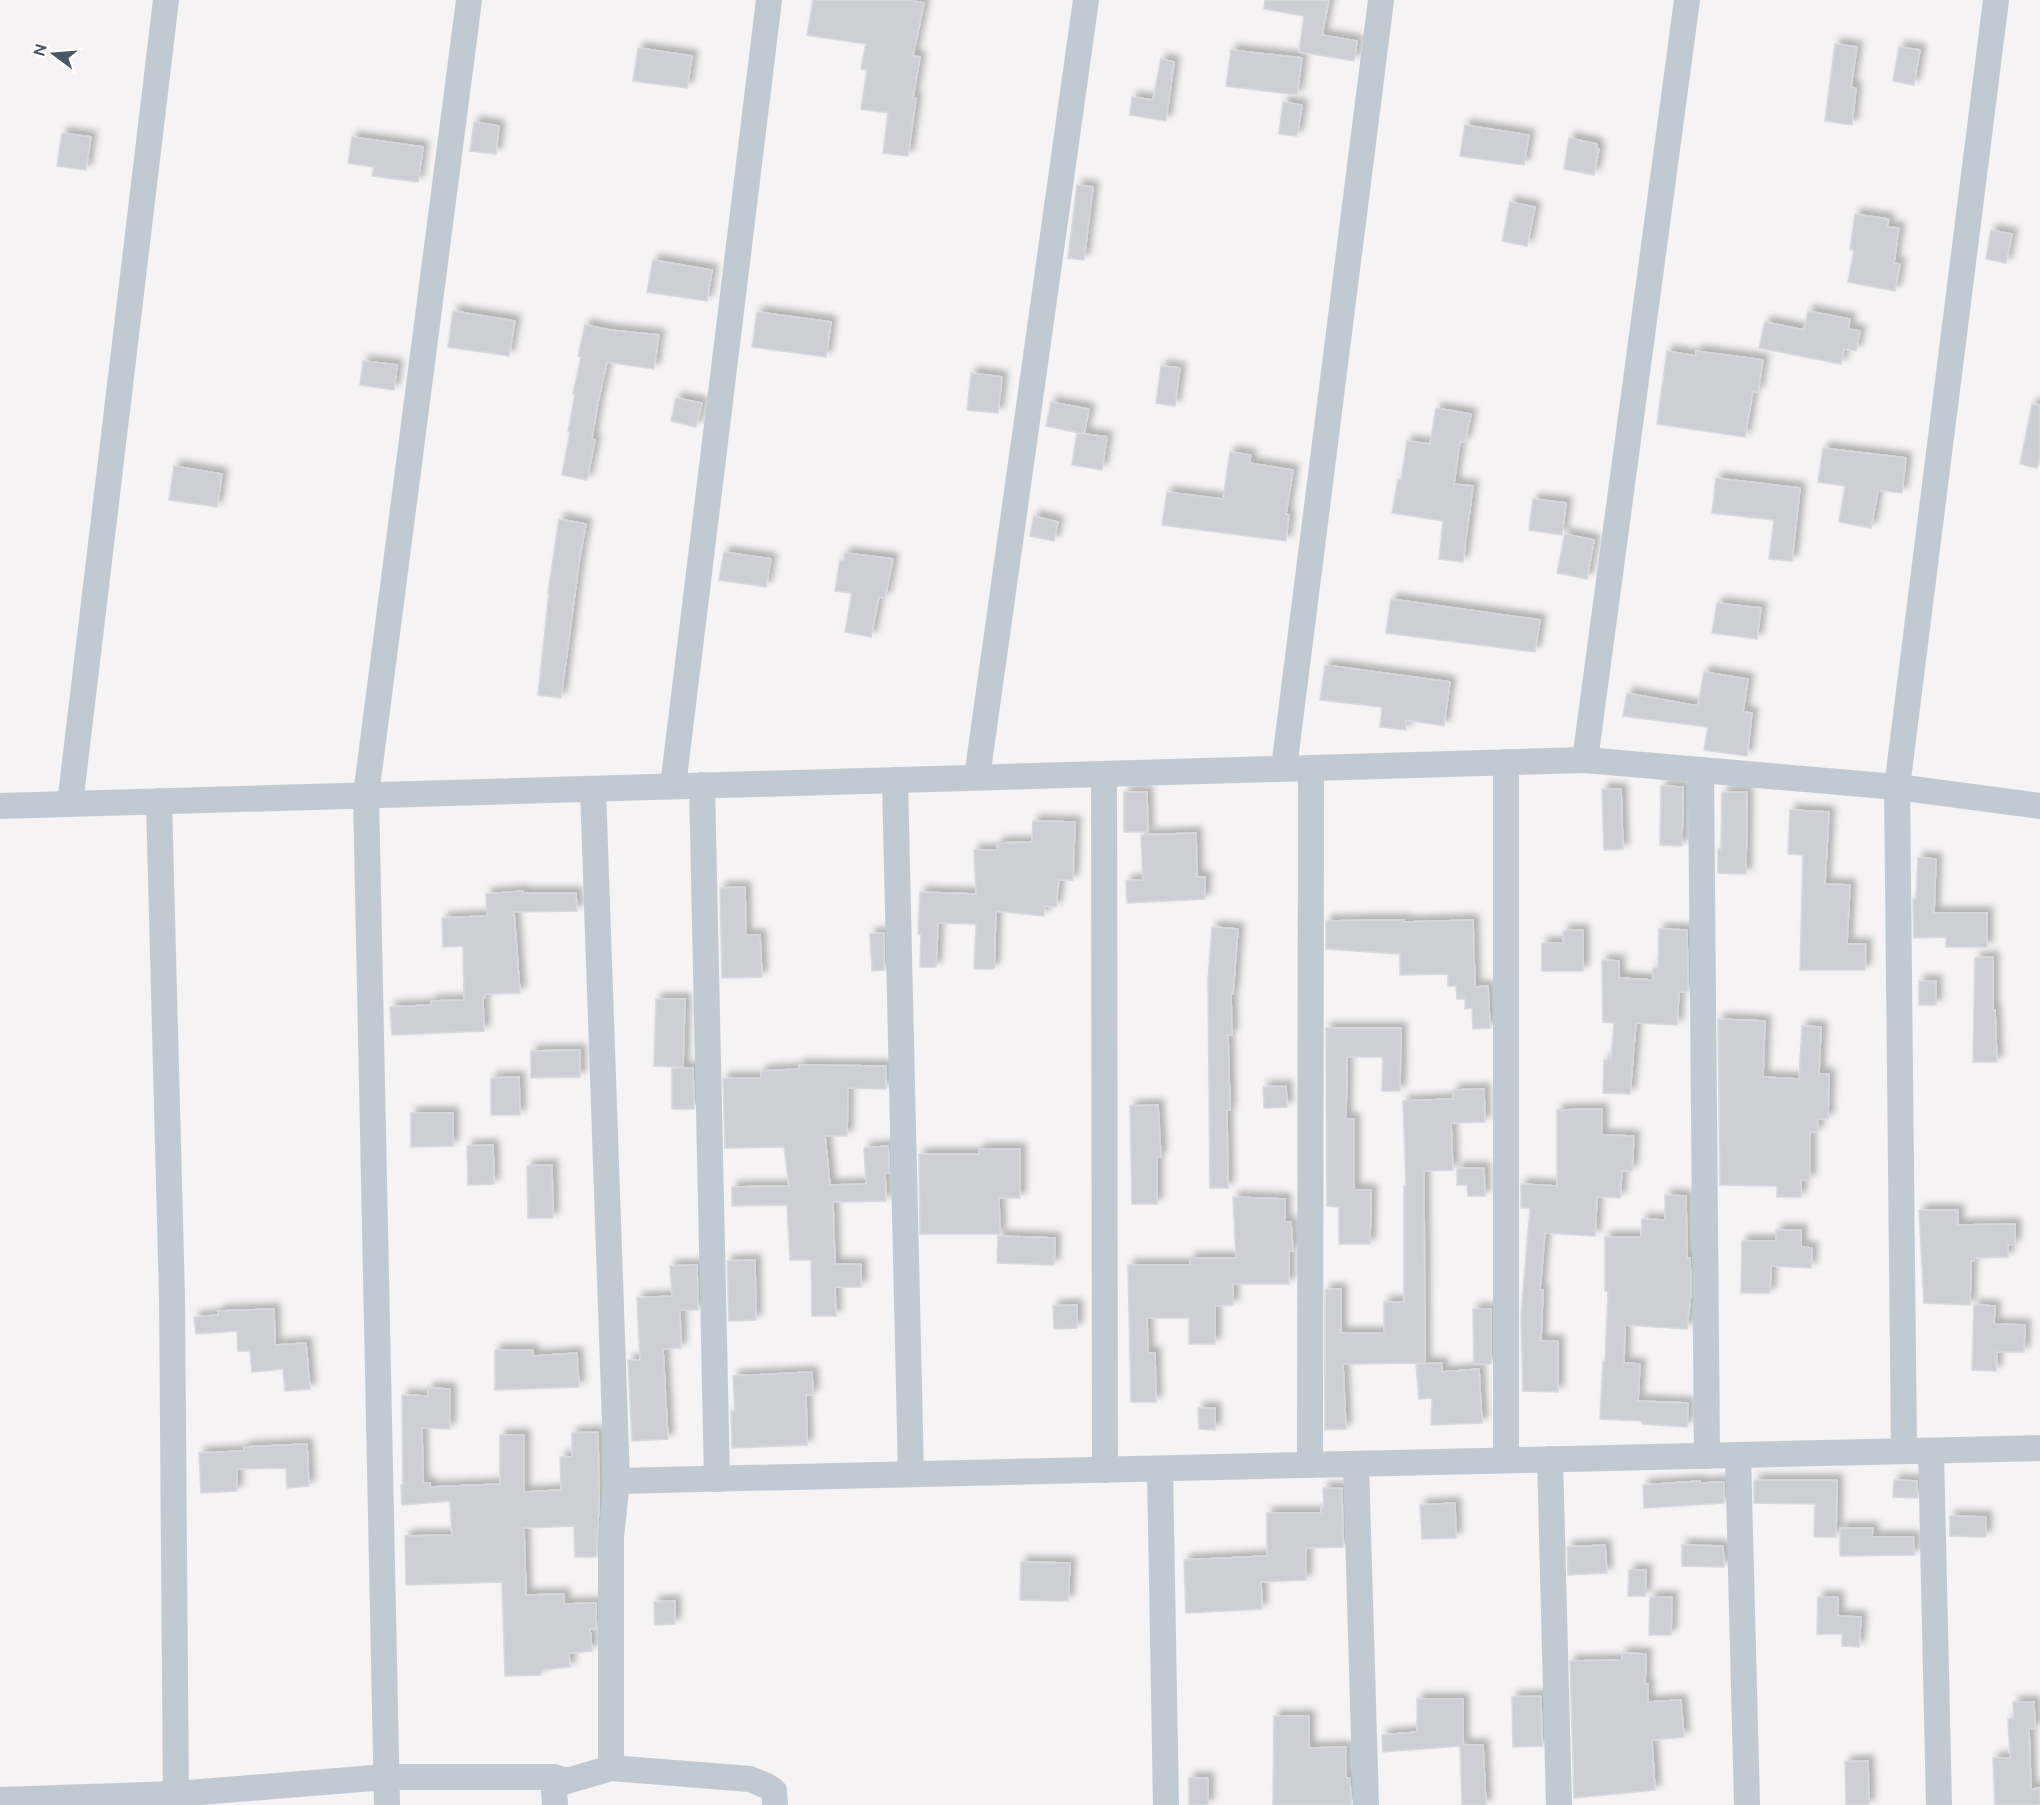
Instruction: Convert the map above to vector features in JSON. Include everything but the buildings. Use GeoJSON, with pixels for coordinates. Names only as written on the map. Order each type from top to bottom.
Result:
{"type":"FeatureCollection","features":[{"type":"Feature","properties":{"kind":"street"},"geometry":{"type":"LineString","coordinates":[[70,804],[166,0]]}},
{"type":"Feature","properties":{"kind":"street"},"geometry":{"type":"LineString","coordinates":[[387,1805],[366,795],[469,0]]}},
{"type":"Feature","properties":{"kind":"street"},"geometry":{"type":"LineString","coordinates":[[673,786],[769,0]]}},
{"type":"Feature","properties":{"kind":"street"},"geometry":{"type":"LineString","coordinates":[[977,777],[1086,0]]}},
{"type":"Feature","properties":{"kind":"street"},"geometry":{"type":"LineString","coordinates":[[1284,768],[1381,0]]}},
{"type":"Feature","properties":{"kind":"street"},"geometry":{"type":"LineString","coordinates":[[1585,760],[1687,0]]}},
{"type":"Feature","properties":{"kind":"street"},"geometry":{"type":"LineString","coordinates":[[1904,1451],[1898,787],[1996,0]]}},
{"type":"Feature","properties":{"kind":"street"},"geometry":{"type":"LineString","coordinates":[[0,806],[1585,760],[1898,787],[2040,806]]}},
{"type":"Feature","properties":{"kind":"street"},"geometry":{"type":"LineString","coordinates":[[1506,762],[1506,1460]]}},
{"type":"Feature","properties":{"kind":"street"},"geometry":{"type":"LineString","coordinates":[[1310,1465],[1311,768]]}},
{"type":"Feature","properties":{"kind":"street"},"geometry":{"type":"LineString","coordinates":[[1701,770],[1707,1456]]}},
{"type":"Feature","properties":{"kind":"street"},"geometry":{"type":"LineString","coordinates":[[1104,774],[1105,1470]]}},
{"type":"Feature","properties":{"kind":"street"},"geometry":{"type":"LineString","coordinates":[[895,780],[911,1474]]}},
{"type":"Feature","properties":{"kind":"street"},"geometry":{"type":"LineString","coordinates":[[702,785],[717,1479]]}},
{"type":"Feature","properties":{"kind":"street"},"geometry":{"type":"LineString","coordinates":[[593,789],[617,1481],[611,1537],[611,1768]]}},
{"type":"Feature","properties":{"kind":"street"},"geometry":{"type":"LineString","coordinates":[[159,801],[172,1297],[176,1799]]}},
{"type":"Feature","properties":{"kind":"street"},"geometry":{"type":"LineString","coordinates":[[617,1481],[2040,1448]]}},
{"type":"Feature","properties":{"kind":"street"},"geometry":{"type":"LineString","coordinates":[[1931,1450],[1939,1805]]}},
{"type":"Feature","properties":{"kind":"street"},"geometry":{"type":"LineString","coordinates":[[1738,1455],[1747,1805]]}},
{"type":"Feature","properties":{"kind":"street"},"geometry":{"type":"LineString","coordinates":[[1550,1459],[1559,1805]]}},
{"type":"Feature","properties":{"kind":"street"},"geometry":{"type":"LineString","coordinates":[[1356,1464],[1366,1805]]}},
{"type":"Feature","properties":{"kind":"street"},"geometry":{"type":"LineString","coordinates":[[1160,1468],[1166,1805]]}},
{"type":"Feature","properties":{"kind":"street"},"geometry":{"type":"LineString","coordinates":[[0,1800],[176,1799],[386,1777],[553,1777],[567,1781],[611,1768],[750,1779],[774,1791],[775,1805]]}},
{"type":"Feature","properties":{"kind":"street"},"geometry":{"type":"LineString","coordinates":[[553,1777],[555,1805]]}}]}
